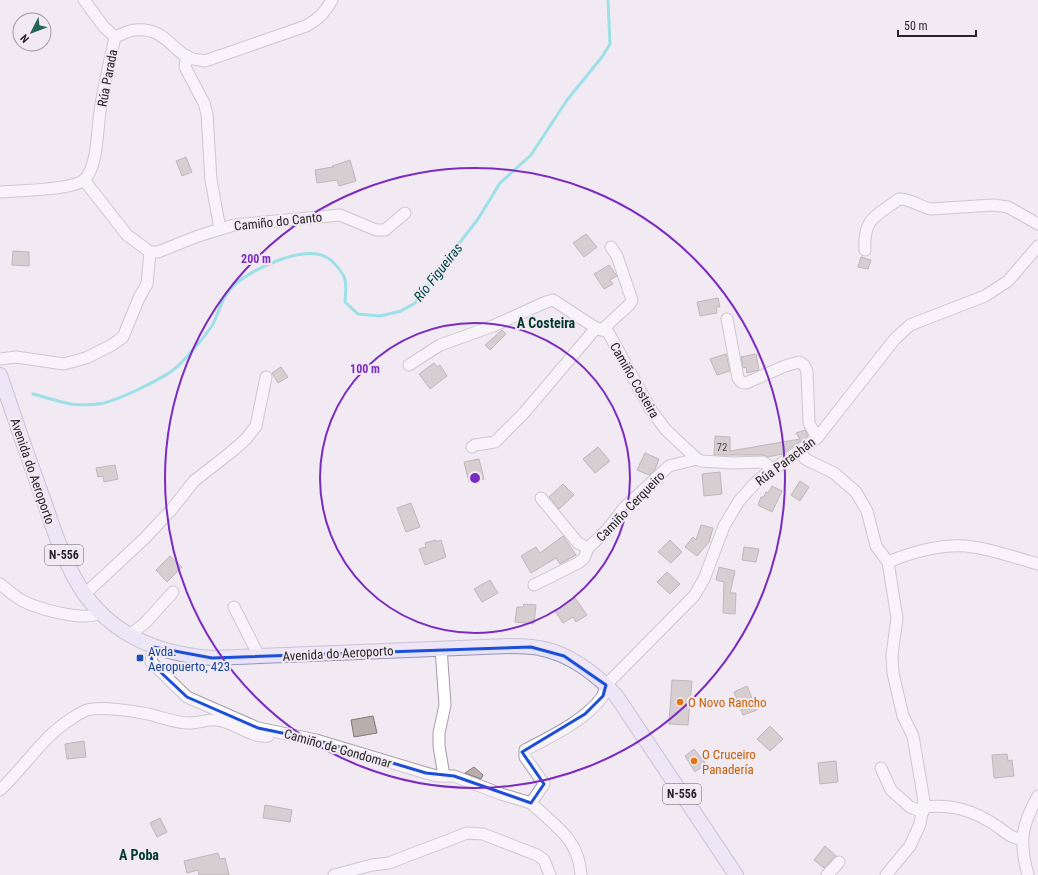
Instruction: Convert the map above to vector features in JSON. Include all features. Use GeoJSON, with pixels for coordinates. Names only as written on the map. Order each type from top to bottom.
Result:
{"type":"FeatureCollection","features":[{"type":"Feature","properties":{"kind":"main road","name":"Avenida do Aeroporto"},"geometry":{"type":"LineString","coordinates":[[0,375],[59,544],[75,578],[101,612],[130,635],[153,647],[179,654],[201,657],[508,646],[540,648],[564,656],[585,669],[606,685],[629,713],[736,875]]}},
{"type":"Feature","properties":{"kind":"street"},"geometry":{"type":"LineString","coordinates":[[84,0],[104,28],[115,37]]}},
{"type":"Feature","properties":{"kind":"street"},"geometry":{"type":"LineString","coordinates":[[220,229],[210,180],[207,114],[204,103],[186,67],[187,56],[193,59],[205,60],[306,26],[325,12],[332,0]]}},
{"type":"Feature","properties":{"kind":"street","name":"Rúa Parada"},"geometry":{"type":"LineString","coordinates":[[84,180],[90,170],[96,146],[100,112],[115,37],[135,30],[150,31],[165,37],[187,56]]}},
{"type":"Feature","properties":{"kind":"street"},"geometry":{"type":"LineString","coordinates":[[0,192],[71,186],[84,180],[127,235],[150,252],[147,284],[139,298],[122,338],[112,345],[86,358],[64,364],[16,357],[0,359]]}},
{"type":"Feature","properties":{"kind":"street"},"geometry":{"type":"LineString","coordinates":[[865,250],[864,235],[869,222],[899,199],[905,198],[922,207],[931,209],[993,205],[1008,207],[1038,224]]}},
{"type":"Feature","properties":{"kind":"street","name":"Camiño do Canto"},"geometry":{"type":"LineString","coordinates":[[150,252],[158,252],[198,236],[234,225],[340,215],[376,230],[385,230],[405,213]]}},
{"type":"Feature","properties":{"kind":"street","name":"Rúa Parachán"},"geometry":{"type":"LineString","coordinates":[[606,685],[694,596],[704,580],[730,512],[758,480],[817,438],[894,340],[910,325],[985,296],[1008,281],[1038,246]]}},
{"type":"Feature","properties":{"kind":"street","name":"Camiño Costeira"},"geometry":{"type":"LineString","coordinates":[[472,447],[475,445],[494,442],[524,413],[600,329],[630,304],[632,300],[617,256],[611,247]]}},
{"type":"Feature","properties":{"kind":"street","name":"Camiño Costeira"},"geometry":{"type":"LineString","coordinates":[[410,365],[440,345],[493,326],[553,300],[600,329],[608,332],[658,420],[697,459]]}},
{"type":"Feature","properties":{"kind":"street"},"geometry":{"type":"LineString","coordinates":[[727,319],[738,378],[742,382],[746,382],[785,366],[799,362],[804,365],[808,371],[809,423],[817,438]]}},
{"type":"Feature","properties":{"kind":"street"},"geometry":{"type":"LineString","coordinates":[[86,593],[172,509],[194,480],[230,453],[256,426],[266,377]]}},
{"type":"Feature","properties":{"kind":"street"},"geometry":{"type":"LineString","coordinates":[[799,452],[807,460],[834,473],[856,492],[867,511],[876,546],[888,562],[897,618],[892,655],[893,673],[903,716],[913,736],[924,809],[920,824],[910,846],[886,875]]}},
{"type":"Feature","properties":{"kind":"street"},"geometry":{"type":"LineString","coordinates":[[697,459],[701,461],[734,463],[763,462],[773,469]]}},
{"type":"Feature","properties":{"kind":"street","name":"Camiño Cerqueiro"},"geometry":{"type":"LineString","coordinates":[[534,585],[578,563],[584,558],[588,548],[607,530],[624,508],[669,466],[697,459]]}},
{"type":"Feature","properties":{"kind":"street","name":"Camiño Cerqueiro"},"geometry":{"type":"LineString","coordinates":[[541,498],[578,542],[588,548]]}},
{"type":"Feature","properties":{"kind":"street"},"geometry":{"type":"LineString","coordinates":[[888,562],[905,555],[934,548],[971,546],[1038,564]]}},
{"type":"Feature","properties":{"kind":"street"},"geometry":{"type":"LineString","coordinates":[[0,584],[23,601],[63,614],[83,617],[96,616],[101,612]]}},
{"type":"Feature","properties":{"kind":"street"},"geometry":{"type":"LineString","coordinates":[[130,635],[146,622],[173,592]]}},
{"type":"Feature","properties":{"kind":"street"},"geometry":{"type":"LineString","coordinates":[[234,607],[259,656]]}},
{"type":"Feature","properties":{"kind":"street","name":"Camiño de Gondomar"},"geometry":{"type":"LineString","coordinates":[[153,647],[151,662],[187,697],[258,728],[316,740],[426,774],[454,776],[501,794],[531,803],[558,826],[568,837],[579,855],[581,875]]}},
{"type":"Feature","properties":{"kind":"street"},"geometry":{"type":"LineString","coordinates":[[441,648],[445,705],[439,733],[439,746],[444,776]]}},
{"type":"Feature","properties":{"kind":"street"},"geometry":{"type":"LineString","coordinates":[[531,803],[544,784],[525,757],[525,750],[555,735],[585,714],[603,696],[606,685]]}},
{"type":"Feature","properties":{"kind":"street"},"geometry":{"type":"LineString","coordinates":[[0,790],[15,776],[59,728],[70,719],[87,710],[100,708],[146,713],[174,721],[190,723],[212,720],[222,721],[253,734],[267,737],[278,731]]}},
{"type":"Feature","properties":{"kind":"street"},"geometry":{"type":"LineString","coordinates":[[881,768],[891,790],[910,807],[924,809],[939,805],[967,809],[998,827],[1011,838],[1022,839]]}},
{"type":"Feature","properties":{"kind":"street"},"geometry":{"type":"LineString","coordinates":[[1028,875],[1023,856],[1022,839],[1025,823],[1038,796]]}},
{"type":"Feature","properties":{"kind":"street"},"geometry":{"type":"LineString","coordinates":[[334,875],[372,865],[389,863],[430,848],[459,835],[475,832],[537,855],[544,860],[550,875]]}},
{"type":"Feature","properties":{"kind":"street"},"geometry":{"type":"LineString","coordinates":[[827,875],[839,862]]}},
{"type":"Feature","properties":{"kind":"highlighted area"},"geometry":{"type":"Polygon","coordinates":[[[153,647],[212,658],[531,647],[564,656],[606,685],[603,696],[585,714],[522,752],[544,784],[531,803],[454,776],[426,773],[316,740],[258,728],[187,697],[153,665],[151,656],[153,647]]]}},
{"type":"Feature","properties":{"kind":"building"},"geometry":{"type":"Polygon","coordinates":[[[186,157],[192,172],[182,176],[176,161],[186,157]]]}},
{"type":"Feature","properties":{"kind":"building"},"geometry":{"type":"Polygon","coordinates":[[[350,160],[356,181],[339,186],[337,180],[317,183],[315,170],[333,167],[332,166],[350,160]]]}},
{"type":"Feature","properties":{"kind":"building"},"geometry":{"type":"Polygon","coordinates":[[[586,234],[597,247],[584,257],[573,243],[586,234]]]}},
{"type":"Feature","properties":{"kind":"building"},"geometry":{"type":"Polygon","coordinates":[[[13,251],[29,252],[29,266],[12,265],[13,251]]]}},
{"type":"Feature","properties":{"kind":"building"},"geometry":{"type":"Polygon","coordinates":[[[861,257],[871,260],[868,269],[858,267],[861,257]]]}},
{"type":"Feature","properties":{"kind":"building"},"geometry":{"type":"Polygon","coordinates":[[[609,265],[617,276],[610,280],[613,284],[604,289],[594,274],[609,265]]]}},
{"type":"Feature","properties":{"kind":"building"},"geometry":{"type":"Polygon","coordinates":[[[718,298],[720,307],[716,307],[717,313],[700,316],[697,302],[718,298]]]}},
{"type":"Feature","properties":{"kind":"building"},"geometry":{"type":"Polygon","coordinates":[[[502,330],[506,334],[490,350],[485,345],[502,330]]]}},
{"type":"Feature","properties":{"kind":"building"},"geometry":{"type":"Polygon","coordinates":[[[726,354],[730,371],[717,375],[710,359],[726,354]]]}},
{"type":"Feature","properties":{"kind":"building"},"geometry":{"type":"Polygon","coordinates":[[[756,354],[759,370],[747,373],[746,367],[743,368],[741,357],[756,354]]]}},
{"type":"Feature","properties":{"kind":"building"},"geometry":{"type":"Polygon","coordinates":[[[434,363],[437,367],[440,365],[447,376],[430,389],[419,374],[434,363]]]}},
{"type":"Feature","properties":{"kind":"building"},"geometry":{"type":"Polygon","coordinates":[[[281,367],[288,377],[278,383],[272,373],[281,367]]]}},
{"type":"Feature","properties":{"kind":"building"},"geometry":{"type":"Polygon","coordinates":[[[805,430],[808,436],[782,454],[768,457],[763,455],[714,455],[715,436],[730,437],[730,451],[800,439],[796,433],[805,430]]]}},
{"type":"Feature","properties":{"kind":"building"},"geometry":{"type":"Polygon","coordinates":[[[598,447],[610,461],[595,473],[583,459],[598,447]]]}},
{"type":"Feature","properties":{"kind":"building"},"geometry":{"type":"Polygon","coordinates":[[[645,453],[659,459],[655,470],[649,475],[637,470],[645,453]]]}},
{"type":"Feature","properties":{"kind":"building"},"geometry":{"type":"Polygon","coordinates":[[[479,459],[484,479],[469,482],[464,462],[479,459]]]}},
{"type":"Feature","properties":{"kind":"building"},"geometry":{"type":"Polygon","coordinates":[[[115,465],[118,479],[104,482],[103,476],[98,477],[96,468],[115,465]]]}},
{"type":"Feature","properties":{"kind":"building"},"geometry":{"type":"Polygon","coordinates":[[[720,472],[722,494],[704,496],[702,474],[720,472]]]}},
{"type":"Feature","properties":{"kind":"building"},"geometry":{"type":"Polygon","coordinates":[[[800,481],[809,487],[800,501],[791,495],[800,481]]]}},
{"type":"Feature","properties":{"kind":"building"},"geometry":{"type":"Polygon","coordinates":[[[563,484],[574,495],[559,509],[549,497],[563,484]]]}},
{"type":"Feature","properties":{"kind":"building"},"geometry":{"type":"Polygon","coordinates":[[[772,486],[782,491],[772,512],[758,505],[761,497],[764,497],[766,492],[768,493],[772,486]]]}},
{"type":"Feature","properties":{"kind":"building"},"geometry":{"type":"Polygon","coordinates":[[[411,503],[420,527],[406,532],[397,508],[411,503]]]}},
{"type":"Feature","properties":{"kind":"building"},"geometry":{"type":"Polygon","coordinates":[[[701,525],[713,528],[709,542],[697,556],[685,547],[693,537],[696,540],[701,525]]]}},
{"type":"Feature","properties":{"kind":"building"},"geometry":{"type":"Polygon","coordinates":[[[563,536],[576,555],[560,564],[556,558],[531,573],[521,556],[536,547],[540,553],[563,536]]]}},
{"type":"Feature","properties":{"kind":"building"},"geometry":{"type":"Polygon","coordinates":[[[436,540],[436,542],[441,540],[446,557],[425,565],[419,549],[426,547],[425,543],[436,540]]]}},
{"type":"Feature","properties":{"kind":"building"},"geometry":{"type":"Polygon","coordinates":[[[670,540],[682,552],[671,563],[658,552],[670,540]]]}},
{"type":"Feature","properties":{"kind":"building"},"geometry":{"type":"Polygon","coordinates":[[[744,547],[759,549],[756,562],[742,560],[744,547]]]}},
{"type":"Feature","properties":{"kind":"building"},"geometry":{"type":"Polygon","coordinates":[[[170,556],[182,567],[167,582],[156,570],[170,556]]]}},
{"type":"Feature","properties":{"kind":"building"},"geometry":{"type":"Polygon","coordinates":[[[719,567],[735,571],[730,593],[736,593],[735,614],[723,613],[724,582],[716,580],[719,567]]]}},
{"type":"Feature","properties":{"kind":"building"},"geometry":{"type":"Polygon","coordinates":[[[667,572],[680,584],[670,594],[657,582],[667,572]]]}},
{"type":"Feature","properties":{"kind":"building"},"geometry":{"type":"Polygon","coordinates":[[[490,580],[498,593],[482,602],[474,589],[490,580]]]}},
{"type":"Feature","properties":{"kind":"building"},"geometry":{"type":"Polygon","coordinates":[[[575,598],[587,615],[576,622],[573,617],[563,623],[555,611],[575,598]]]}},
{"type":"Feature","properties":{"kind":"building"},"geometry":{"type":"Polygon","coordinates":[[[524,604],[536,605],[534,624],[515,622],[517,607],[523,607],[524,604]]]}},
{"type":"Feature","properties":{"kind":"building","name":"O Novo Rancho"},"geometry":{"type":"Polygon","coordinates":[[[672,680],[692,681],[688,725],[669,724],[672,680]]]}},
{"type":"Feature","properties":{"kind":"building"},"geometry":{"type":"Polygon","coordinates":[[[747,686],[757,710],[743,715],[734,692],[747,686]]]}},
{"type":"Feature","properties":{"kind":"building"},"geometry":{"type":"Polygon","coordinates":[[[373,716],[377,733],[354,737],[351,720],[373,716]]]}},
{"type":"Feature","properties":{"kind":"building"},"geometry":{"type":"Polygon","coordinates":[[[770,726],[783,739],[770,751],[757,739],[770,726]]]}},
{"type":"Feature","properties":{"kind":"building"},"geometry":{"type":"Polygon","coordinates":[[[84,741],[86,757],[67,759],[65,744],[84,741]]]}},
{"type":"Feature","properties":{"kind":"building"},"geometry":{"type":"Polygon","coordinates":[[[694,749],[706,764],[695,772],[685,756],[694,749]]]}},
{"type":"Feature","properties":{"kind":"building"},"geometry":{"type":"Polygon","coordinates":[[[1007,754],[1008,761],[1012,760],[1014,776],[994,778],[992,755],[1007,754]]]}},
{"type":"Feature","properties":{"kind":"building"},"geometry":{"type":"Polygon","coordinates":[[[836,761],[838,782],[820,784],[818,763],[836,761]]]}},
{"type":"Feature","properties":{"kind":"building"},"geometry":{"type":"Polygon","coordinates":[[[474,767],[483,775],[481,779],[465,773],[474,767]]]}},
{"type":"Feature","properties":{"kind":"building"},"geometry":{"type":"Polygon","coordinates":[[[265,805],[292,810],[290,822],[263,818],[265,805]]]}},
{"type":"Feature","properties":{"kind":"building"},"geometry":{"type":"Polygon","coordinates":[[[160,818],[167,832],[157,837],[150,823],[160,818]]]}},
{"type":"Feature","properties":{"kind":"building"},"geometry":{"type":"Polygon","coordinates":[[[825,846],[836,856],[824,868],[814,860],[825,846]]]}},
{"type":"Feature","properties":{"kind":"building"},"geometry":{"type":"Polygon","coordinates":[[[218,853],[220,859],[225,858],[229,875],[199,875],[198,870],[187,873],[184,861],[218,853]]]}},
{"type":"Feature","properties":{"kind":"waterway","name":"Río Figueiras"},"geometry":{"type":"LineString","coordinates":[[33,394],[71,404],[96,404],[120,398],[150,384],[173,370],[205,335],[213,324],[222,302],[230,289],[239,281],[264,266],[294,256],[309,254],[322,255],[332,261],[341,271],[345,279],[345,302],[358,314],[380,316],[401,311],[415,303],[478,219],[500,183],[531,155],[567,100],[602,57],[610,44],[608,0]]}},
{"type":"Feature","properties":{"kind":"place","name":"Avda. Aeropuerto, 423"},"geometry":{"type":"Point","coordinates":[140,658]}},
{"type":"Feature","properties":{"kind":"place","name":"O Novo Rancho"},"geometry":{"type":"Point","coordinates":[680,702]}},
{"type":"Feature","properties":{"kind":"place","name":"O Cruceiro Panadería"},"geometry":{"type":"Point","coordinates":[694,761]}},
{"type":"Feature","properties":{"kind":"district","name":"A Costeira"},"geometry":{"type":"Point","coordinates":[546,323]}},
{"type":"Feature","properties":{"kind":"district","name":"A Poba"},"geometry":{"type":"Point","coordinates":[139,855]}}]}
